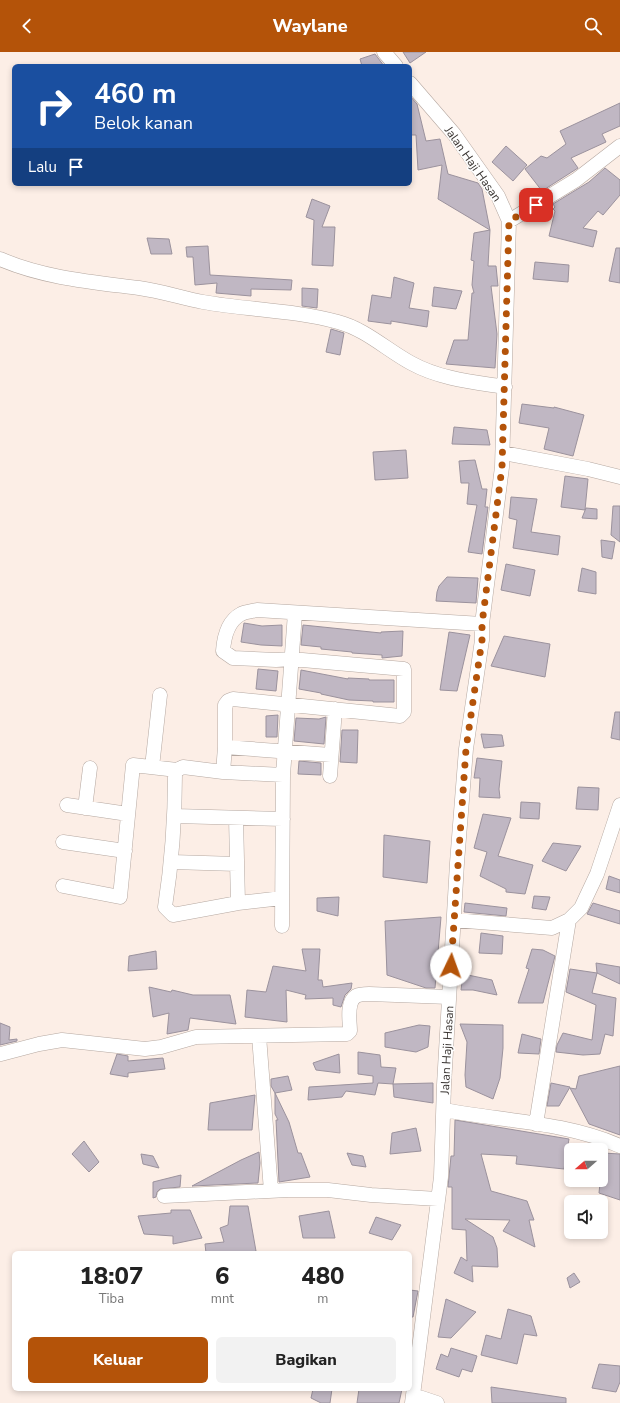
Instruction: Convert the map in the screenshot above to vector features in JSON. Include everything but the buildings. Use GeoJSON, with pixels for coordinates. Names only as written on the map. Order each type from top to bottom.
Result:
{"type":"FeatureCollection","features":[{"type":"Feature","properties":{"kind":"street"},"geometry":{"type":"LineString","coordinates":[[384,52],[394,64]]}},
{"type":"Feature","properties":{"kind":"street","name":"Jalan Haji Hasan"},"geometry":{"type":"LineString","coordinates":[[412,85],[458,140],[498,196],[509,221],[503,453],[482,624],[482,640],[466,749],[449,997],[441,1177],[413,1399]]}},
{"type":"Feature","properties":{"kind":"street"},"geometry":{"type":"LineString","coordinates":[[509,221],[576,180],[620,146]]}},
{"type":"Feature","properties":{"kind":"street"},"geometry":{"type":"LineString","coordinates":[[0,259],[50,276],[157,290],[203,302],[312,316],[340,322],[363,333],[412,364],[437,374],[505,387]]}},
{"type":"Feature","properties":{"kind":"street"},"geometry":{"type":"LineString","coordinates":[[503,453],[588,469],[620,477]]}},
{"type":"Feature","properties":{"kind":"street"},"geometry":{"type":"LineString","coordinates":[[223,772],[225,747],[225,705],[228,701],[233,699],[400,716],[404,712],[404,669],[291,659],[276,660],[232,658],[223,651],[224,636],[241,614],[257,610],[482,624]]}},
{"type":"Feature","properties":{"kind":"street"},"geometry":{"type":"LineString","coordinates":[[282,926],[283,775],[295,613]]}},
{"type":"Feature","properties":{"kind":"street"},"geometry":{"type":"LineString","coordinates":[[152,767],[160,695]]}},
{"type":"Feature","properties":{"kind":"street"},"geometry":{"type":"LineString","coordinates":[[330,776],[335,709]]}},
{"type":"Feature","properties":{"kind":"street"},"geometry":{"type":"LineString","coordinates":[[225,747],[331,755]]}},
{"type":"Feature","properties":{"kind":"street"},"geometry":{"type":"LineString","coordinates":[[63,886],[120,897],[133,765],[177,770],[183,767],[223,772],[283,775]]}},
{"type":"Feature","properties":{"kind":"street"},"geometry":{"type":"LineString","coordinates":[[86,808],[90,768]]}},
{"type":"Feature","properties":{"kind":"street"},"geometry":{"type":"LineString","coordinates":[[177,770],[172,862],[165,907],[173,915],[238,903],[282,898]]}},
{"type":"Feature","properties":{"kind":"street"},"geometry":{"type":"LineString","coordinates":[[67,805],[128,814]]}},
{"type":"Feature","properties":{"kind":"street"},"geometry":{"type":"LineString","coordinates":[[454,920],[552,928],[569,920],[581,908],[597,874],[620,805]]}},
{"type":"Feature","properties":{"kind":"street"},"geometry":{"type":"LineString","coordinates":[[175,816],[283,819]]}},
{"type":"Feature","properties":{"kind":"street"},"geometry":{"type":"LineString","coordinates":[[236,818],[238,903]]}},
{"type":"Feature","properties":{"kind":"street"},"geometry":{"type":"LineString","coordinates":[[62,842],[125,851]]}},
{"type":"Feature","properties":{"kind":"street"},"geometry":{"type":"LineString","coordinates":[[172,862],[237,864]]}},
{"type":"Feature","properties":{"kind":"street"},"geometry":{"type":"LineString","coordinates":[[536,1124],[569,920]]}},
{"type":"Feature","properties":{"kind":"street"},"geometry":{"type":"LineString","coordinates":[[1,1054],[39,1044],[62,1040],[145,1049],[161,1048],[196,1038],[348,1034],[350,1031],[349,1008],[352,1000],[358,995],[369,994],[449,997]]}},
{"type":"Feature","properties":{"kind":"street"},"geometry":{"type":"LineString","coordinates":[[259,1036],[271,1191]]}},
{"type":"Feature","properties":{"kind":"street"},"geometry":{"type":"LineString","coordinates":[[444,1110],[479,1117],[536,1124],[598,1136],[620,1146]]}},
{"type":"Feature","properties":{"kind":"street"},"geometry":{"type":"LineString","coordinates":[[164,1196],[328,1190],[371,1195],[438,1199]]}},
{"type":"Feature","properties":{"kind":"street"},"geometry":{"type":"LineString","coordinates":[[413,1399],[437,1403]]}},
{"type":"Feature","properties":{"kind":"route"},"geometry":{"type":"LineString","coordinates":[[451,966],[466,749],[482,640],[482,624],[502,467],[509,272],[509,221],[536,205]]}}]}
